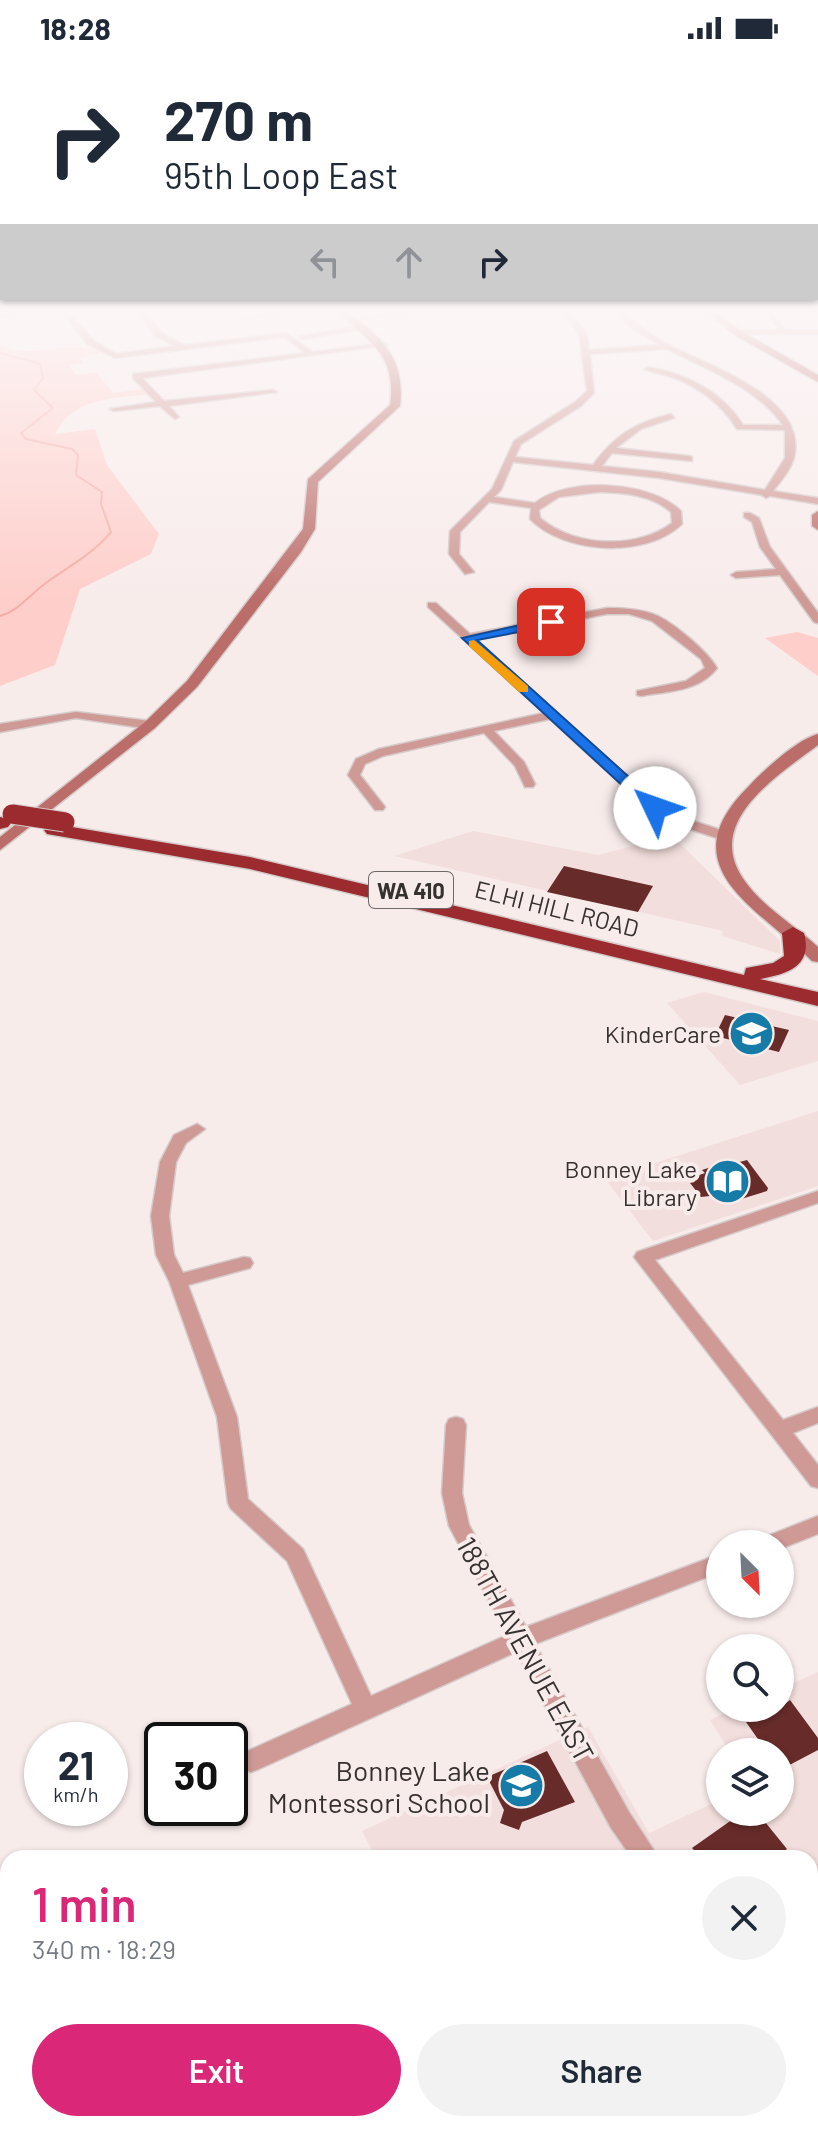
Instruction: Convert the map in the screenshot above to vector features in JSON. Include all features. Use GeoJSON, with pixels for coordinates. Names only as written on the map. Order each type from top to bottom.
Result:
{"type":"FeatureCollection","features":[{"type":"Feature","properties":{"kind":"highway","name":"ELHI HILL ROAD"},"geometry":{"type":"LineString","coordinates":[[3,818],[246,851],[818,988]]}},
{"type":"Feature","properties":{"kind":"highway","name":"ELHI HILL ROAD"},"geometry":{"type":"LineString","coordinates":[[60,826],[250,863],[818,999]]}},
{"type":"Feature","properties":{"kind":"highway"},"geometry":{"type":"LineString","coordinates":[[754,973],[781,968],[794,959],[797,945],[793,933]]}},
{"type":"Feature","properties":{"kind":"street"},"geometry":{"type":"LineString","coordinates":[[114,409],[165,406],[175,417]]}},
{"type":"Feature","properties":{"kind":"street"},"geometry":{"type":"LineString","coordinates":[[0,845],[150,725],[198,677],[309,529],[312,481],[395,406]]}},
{"type":"Feature","properties":{"kind":"street"},"geometry":{"type":"LineString","coordinates":[[469,572],[454,554],[452,539],[459,525],[489,499],[500,484],[508,459],[525,437],[572,406]]}},
{"type":"Feature","properties":{"kind":"street"},"geometry":{"type":"LineString","coordinates":[[724,406],[740,427],[789,428]]}},
{"type":"Feature","properties":{"kind":"street"},"geometry":{"type":"LineString","coordinates":[[766,495],[789,458],[792,441],[789,428],[773,406]]}},
{"type":"Feature","properties":{"kind":"street"},"geometry":{"type":"LineString","coordinates":[[596,468],[623,435],[653,420],[671,416]]}},
{"type":"Feature","properties":{"kind":"street"},"geometry":{"type":"LineString","coordinates":[[608,450],[689,459]]}},
{"type":"Feature","properties":{"kind":"street"},"geometry":{"type":"LineString","coordinates":[[508,459],[674,477],[766,495],[818,501]]}},
{"type":"Feature","properties":{"kind":"street"},"geometry":{"type":"LineString","coordinates":[[489,499],[536,506],[546,499],[571,491],[614,489],[660,500],[672,507],[678,519],[669,531],[651,539],[593,542],[562,536],[542,526],[534,516],[536,506]]}},
{"type":"Feature","properties":{"kind":"street"},"geometry":{"type":"LineString","coordinates":[[747,515],[756,520],[760,540],[784,572],[813,602],[818,620],[808,631]]}},
{"type":"Feature","properties":{"kind":"street"},"geometry":{"type":"LineString","coordinates":[[818,515],[818,526]]}},
{"type":"Feature","properties":{"kind":"street"},"geometry":{"type":"LineString","coordinates":[[736,575],[784,572]]}},
{"type":"Feature","properties":{"kind":"street"},"geometry":{"type":"LineString","coordinates":[[432,605],[664,815],[722,835]]}},
{"type":"Feature","properties":{"kind":"street"},"geometry":{"type":"LineString","coordinates":[[468,638],[607,611],[643,614],[656,619],[705,657],[711,668],[707,675],[695,681],[641,693]]}},
{"type":"Feature","properties":{"kind":"street"},"geometry":{"type":"LineString","coordinates":[[0,728],[76,715],[150,725]]}},
{"type":"Feature","properties":{"kind":"street"},"geometry":{"type":"LineString","coordinates":[[379,807],[354,775],[356,766],[365,759],[551,715]]}},
{"type":"Feature","properties":{"kind":"street"},"geometry":{"type":"LineString","coordinates":[[486,729],[520,765],[529,784]]}},
{"type":"Feature","properties":{"kind":"street"},"geometry":{"type":"LineString","coordinates":[[818,738],[743,800],[727,821],[721,850],[736,882],[818,957]]}},
{"type":"Feature","properties":{"kind":"street"},"geometry":{"type":"LineString","coordinates":[[197,1129],[173,1147],[161,1200],[165,1255],[178,1281],[227,1417],[238,1503],[295,1555],[365,1708]]}},
{"type":"Feature","properties":{"kind":"street"},"geometry":{"type":"LineString","coordinates":[[818,1197],[643,1257],[818,1480]]}},
{"type":"Feature","properties":{"kind":"street"},"geometry":{"type":"LineString","coordinates":[[178,1281],[244,1263]]}},
{"type":"Feature","properties":{"kind":"street"},"geometry":{"type":"LineString","coordinates":[[779,1430],[818,1415]]}},
{"type":"Feature","properties":{"kind":"street","name":"188TH AVENUE EAST"},"geometry":{"type":"LineString","coordinates":[[456,1425],[452,1493],[455,1511],[620,1820],[641,1850]]}},
{"type":"Feature","properties":{"kind":"street"},"geometry":{"type":"LineString","coordinates":[[794,1534],[818,1525]]}},
{"type":"Feature","properties":{"kind":"street"},"geometry":{"type":"LineString","coordinates":[[251,1761],[522,1639],[706,1568]]}},
{"type":"Feature","properties":{"kind":"shaded area"},"geometry":{"type":"Polygon","coordinates":[[[0,406],[86,406],[62,422],[55,434],[95,429],[107,465],[159,534],[151,554],[80,589],[55,665],[0,686],[0,406]]]}},
{"type":"Feature","properties":{"kind":"shaded area"},"geometry":{"type":"Polygon","coordinates":[[[797,632],[818,638],[818,676],[765,638],[797,632]]]}},
{"type":"Feature","properties":{"kind":"shaded area"},"geometry":{"type":"Polygon","coordinates":[[[473,831],[598,855],[672,836],[780,941],[780,954],[722,936],[723,931],[394,856],[473,831]]]}},
{"type":"Feature","properties":{"kind":"shaded area"},"geometry":{"type":"Polygon","coordinates":[[[704,992],[818,1021],[818,1061],[740,1085],[667,1003],[704,992]]]}},
{"type":"Feature","properties":{"kind":"shaded area"},"geometry":{"type":"Polygon","coordinates":[[[818,1111],[818,1186],[653,1241],[605,1179],[818,1111]]]}},
{"type":"Feature","properties":{"kind":"shaded area"},"geometry":{"type":"Polygon","coordinates":[[[818,1672],[818,1850],[372,1850],[362,1831],[588,1727],[649,1833],[706,1807],[706,1826],[794,1826],[794,1738],[721,1738],[711,1722],[794,1722],[794,1683],[818,1672]]]}},
{"type":"Feature","properties":{"kind":"building"},"geometry":{"type":"Polygon","coordinates":[[[564,866],[653,886],[638,912],[547,892],[564,866]]]}},
{"type":"Feature","properties":{"kind":"building","name":"KinderCare"},"geometry":{"type":"Polygon","coordinates":[[[725,1015],[789,1030],[779,1052],[715,1036],[725,1015]]]}},
{"type":"Feature","properties":{"kind":"building","name":"Bonney Lake Library"},"geometry":{"type":"Polygon","coordinates":[[[733,1160],[736,1163],[747,1160],[768,1188],[767,1191],[725,1204],[718,1195],[701,1197],[690,1183],[695,1182],[691,1178],[705,1173],[702,1170],[733,1160]]]}},
{"type":"Feature","properties":{"kind":"building"},"geometry":{"type":"Polygon","coordinates":[[[794,1705],[818,1738],[818,1750],[794,1763],[794,1738],[757,1738],[746,1722],[794,1722],[794,1705]]]}},
{"type":"Feature","properties":{"kind":"building","name":"Bonney Lake Montessori School"},"geometry":{"type":"Polygon","coordinates":[[[547,1751],[575,1802],[522,1822],[519,1830],[500,1823],[504,1810],[487,1777],[547,1751]]]}},
{"type":"Feature","properties":{"kind":"building"},"geometry":{"type":"Polygon","coordinates":[[[723,1826],[768,1826],[787,1849],[786,1850],[692,1848],[723,1826]]]}},
{"type":"Feature","properties":{"kind":"waterway"},"geometry":{"type":"LineString","coordinates":[[0,616],[19,606],[40,587],[89,553],[111,532],[101,504],[102,492],[76,475],[78,455],[72,449],[26,439],[21,433],[53,408],[51,406]]}},
{"type":"Feature","properties":{"kind":"slow traffic"},"geometry":{"type":"LineString","coordinates":[[474,643],[523,689]]}},
{"type":"Feature","properties":{"kind":"place","name":"KinderCare"},"geometry":{"type":"Point","coordinates":[752,1033]}},
{"type":"Feature","properties":{"kind":"place","name":"Bonney Lake Library"},"geometry":{"type":"Point","coordinates":[728,1182]}},
{"type":"Feature","properties":{"kind":"place","name":"Bonney Lake Montessori School"},"geometry":{"type":"Point","coordinates":[521,1786]}},
{"type":"Feature","properties":{"kind":"route"},"geometry":{"type":"LineString","coordinates":[[551,622],[468,638],[655,808]]}}]}
